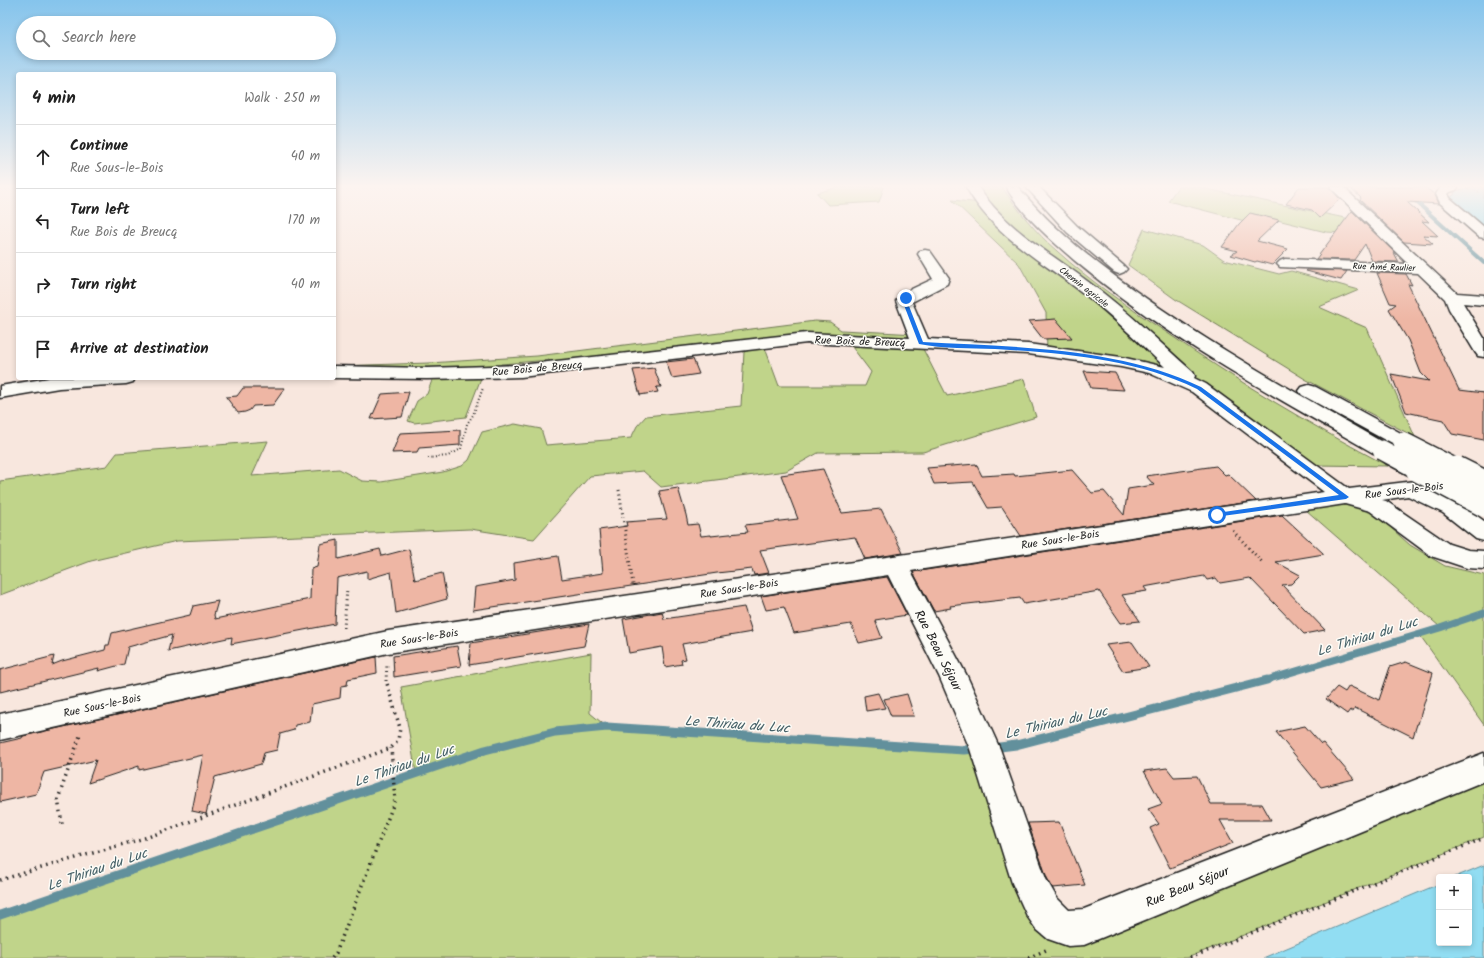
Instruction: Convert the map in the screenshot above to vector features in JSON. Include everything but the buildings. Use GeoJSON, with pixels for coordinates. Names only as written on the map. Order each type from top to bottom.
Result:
{"type":"FeatureCollection","features":[{"type":"Feature","properties":{"kind":"main road","name":"Chemin agricole"},"geometry":{"type":"LineString","coordinates":[[1010,232],[1103,300],[1199,388]]}},
{"type":"Feature","properties":{"kind":"main road"},"geometry":{"type":"LineString","coordinates":[[1052,232],[1080,257],[1114,284],[1214,353],[1382,450],[1484,504]]}},
{"type":"Feature","properties":{"kind":"main road"},"geometry":{"type":"LineString","coordinates":[[1075,232],[1135,282],[1183,315],[1299,386],[1403,442],[1484,483]]}},
{"type":"Feature","properties":{"kind":"main road","name":"Rue Amé Raulier"},"geometry":{"type":"LineString","coordinates":[[1383,232],[1423,269]]}},
{"type":"Feature","properties":{"kind":"main road"},"geometry":{"type":"LineString","coordinates":[[921,343],[904,300],[909,296],[941,281],[941,278],[925,254]]}},
{"type":"Feature","properties":{"kind":"main road","name":"Rue Amé Raulier"},"geometry":{"type":"LineString","coordinates":[[1288,258],[1346,266],[1423,269]]}},
{"type":"Feature","properties":{"kind":"main road"},"geometry":{"type":"LineString","coordinates":[[1423,269],[1452,297],[1457,309],[1484,352]]}},
{"type":"Feature","properties":{"kind":"main road"},"geometry":{"type":"LineString","coordinates":[[1452,297],[1484,300]]}},
{"type":"Feature","properties":{"kind":"main road","name":"Rue Bois de Breucq"},"geometry":{"type":"LineString","coordinates":[[336,372],[410,374],[489,373],[541,369],[807,338],[1028,349],[1121,362],[1154,369],[1178,378],[1199,388],[1346,497]]}},
{"type":"Feature","properties":{"kind":"main road"},"geometry":{"type":"LineString","coordinates":[[0,392],[59,382],[92,380]]}},
{"type":"Feature","properties":{"kind":"main road","name":"Rue Sous-le-Bois"},"geometry":{"type":"LineString","coordinates":[[0,727],[388,642],[1217,515],[1484,479]]}},
{"type":"Feature","properties":{"kind":"main road"},"geometry":{"type":"LineString","coordinates":[[1412,489],[1451,508],[1484,532]]}},
{"type":"Feature","properties":{"kind":"main road"},"geometry":{"type":"LineString","coordinates":[[1346,497],[1378,506],[1440,550],[1467,559],[1484,560]]}},
{"type":"Feature","properties":{"kind":"main road","name":"Rue Beau Séjour"},"geometry":{"type":"LineString","coordinates":[[895,564],[963,679],[1030,883],[1036,897],[1054,921],[1068,928],[1084,927],[1484,767]]}},
{"type":"Feature","properties":{"kind":"path"},"geometry":{"type":"LineString","coordinates":[[428,458],[448,456],[461,449],[467,424],[473,415],[489,373]]}},
{"type":"Feature","properties":{"kind":"path"},"geometry":{"type":"LineString","coordinates":[[619,490],[635,604]]}},
{"type":"Feature","properties":{"kind":"path"},"geometry":{"type":"LineString","coordinates":[[1217,515],[1262,562]]}},
{"type":"Feature","properties":{"kind":"path"},"geometry":{"type":"LineString","coordinates":[[344,628],[347,589]]}},
{"type":"Feature","properties":{"kind":"path"},"geometry":{"type":"LineString","coordinates":[[0,880],[148,837],[391,748],[398,740],[400,728],[386,682],[388,642]]}},
{"type":"Feature","properties":{"kind":"path"},"geometry":{"type":"LineString","coordinates":[[62,824],[58,799],[90,707]]}},
{"type":"Feature","properties":{"kind":"path"},"geometry":{"type":"LineString","coordinates":[[332,958],[336,954],[395,800],[391,748]]}},
{"type":"Feature","properties":{"kind":"path"},"geometry":{"type":"LineString","coordinates":[[1190,958],[1484,838]]}},
{"type":"Feature","properties":{"kind":"green space"},"geometry":{"type":"Polygon","coordinates":[[[985,232],[1038,232],[1049,244],[1083,273],[1138,313],[1193,350],[1303,419],[1388,466],[1314,465],[1178,378],[1047,352],[1046,313],[1019,264],[985,232]]]}},
{"type":"Feature","properties":{"kind":"green space"},"geometry":{"type":"Polygon","coordinates":[[[1143,232],[1154,232],[1203,245],[1224,260],[1279,274],[1291,271],[1359,290],[1319,307],[1367,328],[1415,437],[1305,379],[1175,299],[1128,265],[1143,232]]]}},
{"type":"Feature","properties":{"kind":"green space"},"geometry":{"type":"Polygon","coordinates":[[[1325,232],[1378,232],[1381,235],[1325,232]]]}},
{"type":"Feature","properties":{"kind":"green space"},"geometry":{"type":"Polygon","coordinates":[[[815,321],[830,322],[841,330],[917,334],[921,343],[807,338],[555,367],[549,360],[501,364],[494,373],[483,373],[466,417],[414,423],[408,421],[417,401],[427,394],[434,375],[336,366],[429,363],[537,356],[815,321]]]}},
{"type":"Feature","properties":{"kind":"green space"},"geometry":{"type":"Polygon","coordinates":[[[849,343],[922,347],[947,396],[1024,379],[1036,417],[923,452],[818,453],[786,471],[661,487],[643,471],[590,476],[534,539],[470,529],[177,541],[91,561],[0,595],[0,481],[107,466],[117,453],[268,441],[252,476],[339,469],[362,481],[381,482],[443,472],[462,466],[469,460],[482,432],[515,424],[541,429],[546,445],[631,438],[637,426],[646,416],[741,406],[744,352],[756,348],[765,348],[779,386],[865,386],[871,372],[849,343]]]}},
{"type":"Feature","properties":{"kind":"green space"},"geometry":{"type":"Polygon","coordinates":[[[1362,502],[1410,545],[1445,566],[1484,575],[1484,725],[1419,634],[1440,627],[1298,503],[1362,502]]]}},
{"type":"Feature","properties":{"kind":"green space"},"geometry":{"type":"Polygon","coordinates":[[[591,653],[590,713],[607,727],[964,750],[985,749],[1053,921],[1484,767],[1484,837],[1187,958],[0,958],[0,915],[416,773],[401,687],[591,653]]]}},
{"type":"Feature","properties":{"kind":"water"},"geometry":{"type":"Polygon","coordinates":[[[1484,865],[1484,958],[1263,958],[1436,885],[1436,946],[1472,946],[1472,874],[1462,874],[1484,865]]]}},
{"type":"Feature","properties":{"kind":"waterway"},"geometry":{"type":"LineString","coordinates":[[1449,232],[1484,263]]}},
{"type":"Feature","properties":{"kind":"waterway","name":"Le Thiriau du Luc"},"geometry":{"type":"LineString","coordinates":[[1263,681],[1440,628],[1484,613]]}},
{"type":"Feature","properties":{"kind":"waterway","name":"Le Thiriau du Luc"},"geometry":{"type":"LineString","coordinates":[[992,748],[1016,745],[1267,680]]}},
{"type":"Feature","properties":{"kind":"waterway","name":"Le Thiriau du Luc"},"geometry":{"type":"LineString","coordinates":[[0,915],[485,750],[555,732],[607,727],[964,750],[977,749]]}},
{"type":"Feature","properties":{"kind":"route"},"geometry":{"type":"LineString","coordinates":[[906,298],[904,300],[921,343],[1028,349],[1121,362],[1154,369],[1178,378],[1199,388],[1346,497],[1217,515]]}}]}
